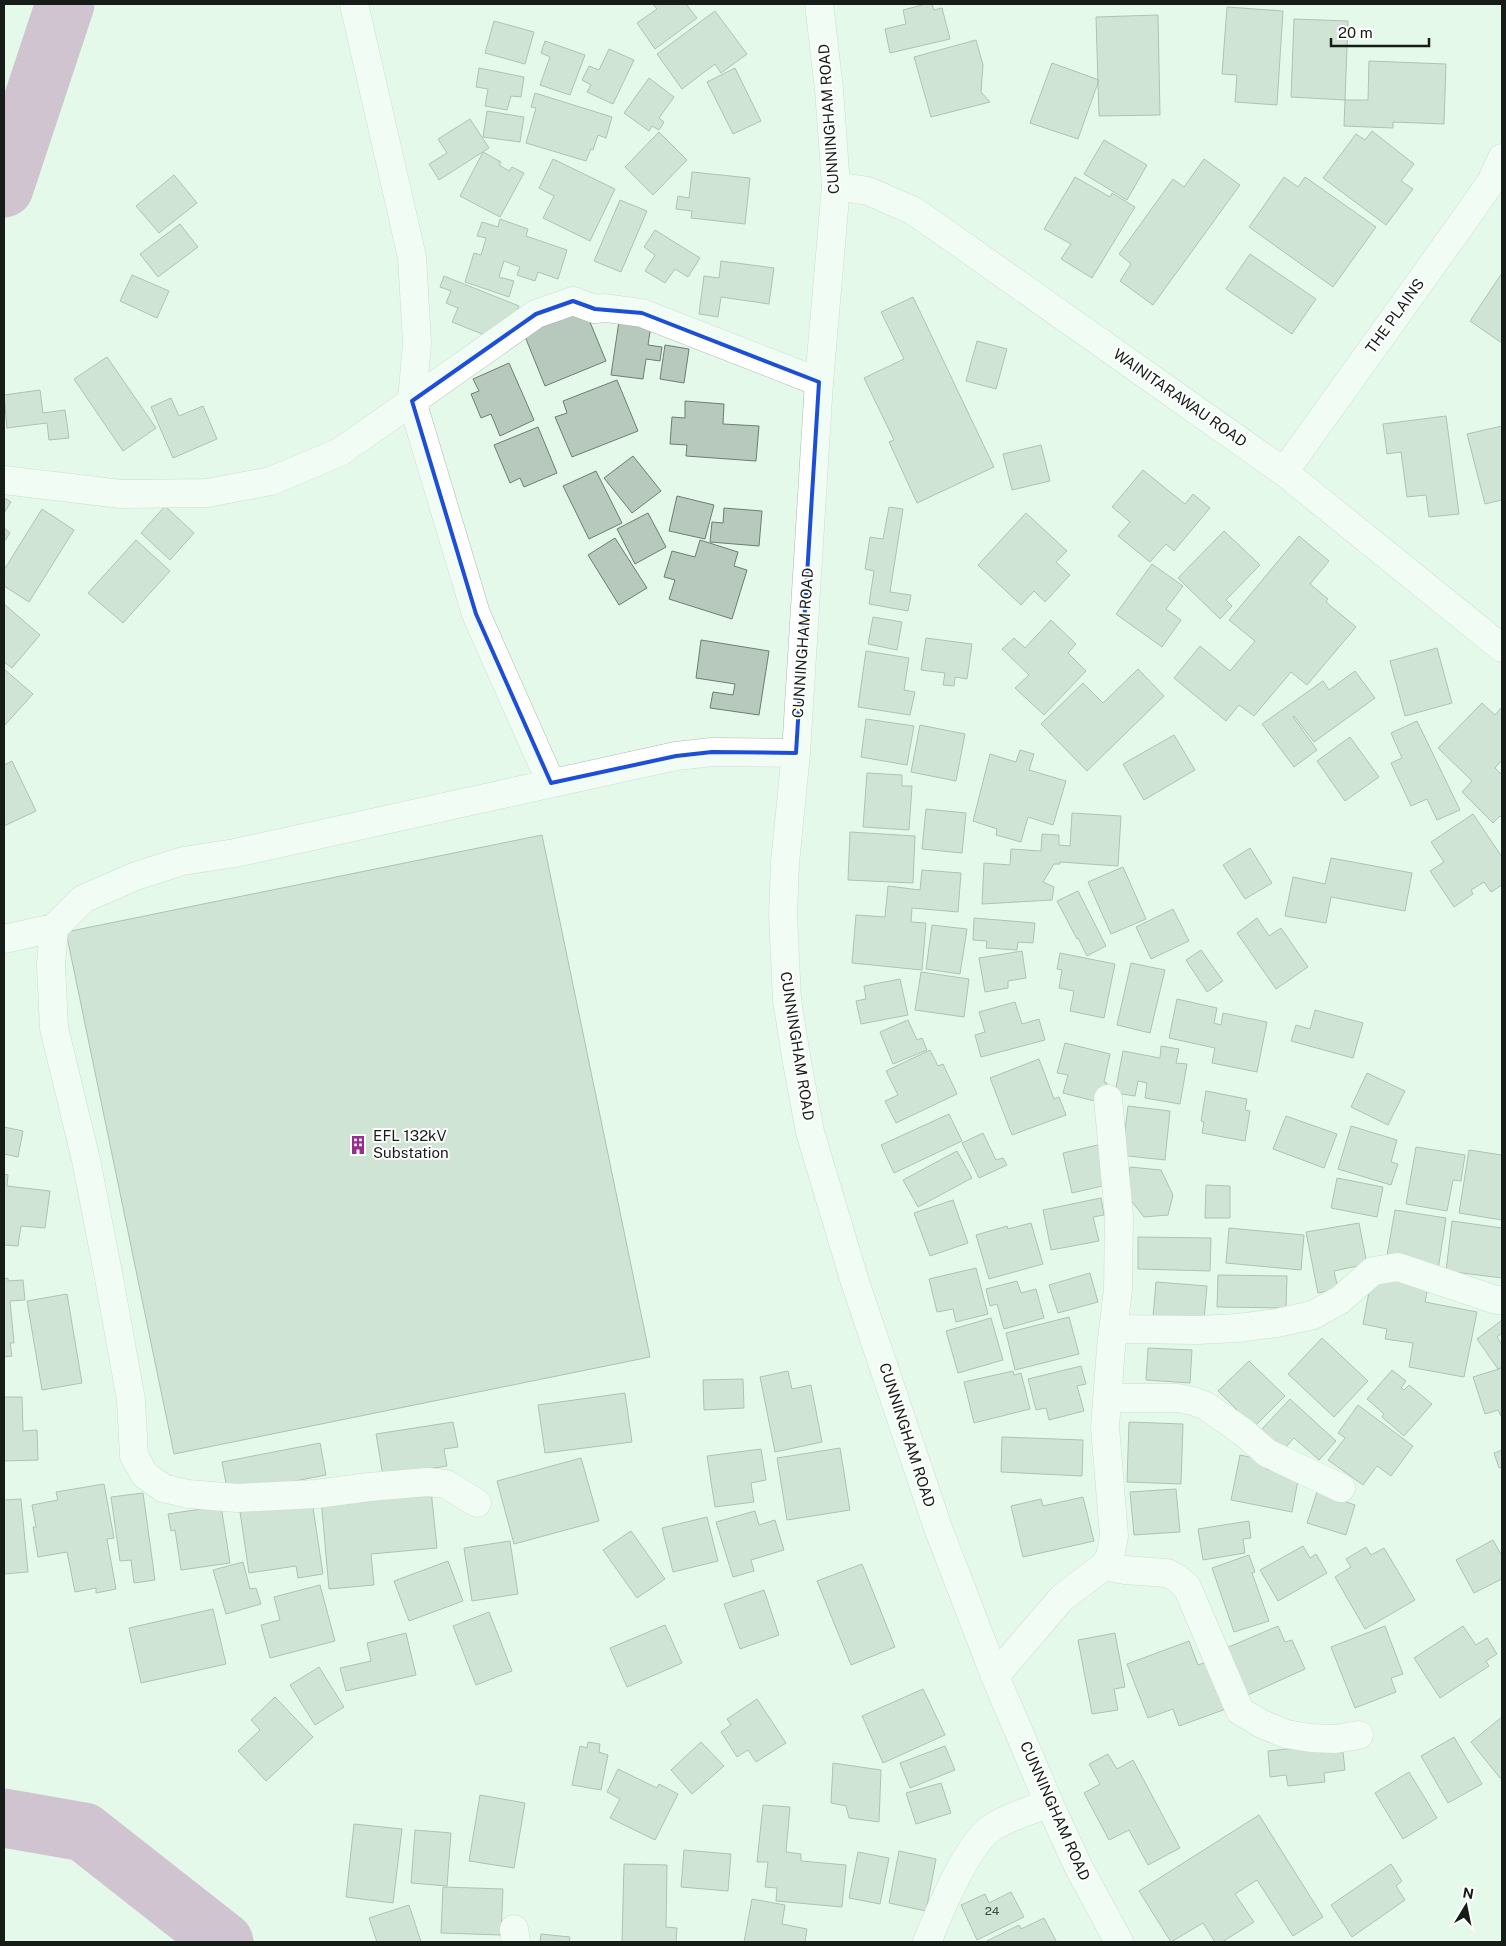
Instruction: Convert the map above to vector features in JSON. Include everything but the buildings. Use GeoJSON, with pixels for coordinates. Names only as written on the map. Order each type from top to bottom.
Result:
{"type":"FeatureCollection","features":[{"type":"Feature","properties":{"kind":"street"},"geometry":{"type":"LineString","coordinates":[[354,4],[412,257],[417,344],[412,401],[476,614],[551,783]]}},
{"type":"Feature","properties":{"kind":"street","name":"CUNNINGHAM ROAD"},"geometry":{"type":"LineString","coordinates":[[819,4],[829,89],[836,186],[819,382],[796,753],[785,863],[783,932],[787,1000],[807,1117],[855,1282],[938,1528],[995,1676],[1050,1803],[1078,1866],[1119,1942]]}},
{"type":"Feature","properties":{"kind":"street","name":"THE PLAINS"},"geometry":{"type":"LineString","coordinates":[[1284,472],[1463,222],[1490,182],[1502,158]]}},
{"type":"Feature","properties":{"kind":"street","name":"WAINITARAWAU ROAD"},"geometry":{"type":"LineString","coordinates":[[836,186],[868,191],[914,211],[1284,472],[1502,648]]}},
{"type":"Feature","properties":{"kind":"street"},"geometry":{"type":"LineString","coordinates":[[4,480],[121,494],[207,493],[271,481],[340,452],[536,314],[573,301],[595,309],[605,308],[642,313],[819,382]]}},
{"type":"Feature","properties":{"kind":"street"},"geometry":{"type":"LineString","coordinates":[[4,939],[54,928],[83,899],[136,876],[183,861],[235,853],[676,756],[712,752],[796,753]]}},
{"type":"Feature","properties":{"kind":"street"},"geometry":{"type":"LineString","coordinates":[[54,928],[51,965],[54,1028],[86,1160],[109,1278],[131,1400],[134,1456],[145,1475],[163,1488],[188,1494],[237,1498],[316,1494],[428,1482],[446,1484],[478,1503]]}},
{"type":"Feature","properties":{"kind":"street"},"geometry":{"type":"LineString","coordinates":[[995,1676],[1062,1598],[1104,1566],[1112,1552],[1114,1536],[1106,1427],[1113,1329],[1118,1289],[1119,1216],[1108,1099]]}},
{"type":"Feature","properties":{"kind":"street"},"geometry":{"type":"LineString","coordinates":[[1113,1329],[1218,1329],[1267,1324],[1304,1317],[1313,1315],[1340,1300],[1372,1271],[1398,1267],[1496,1300],[1502,1300]]}},
{"type":"Feature","properties":{"kind":"street"},"geometry":{"type":"LineString","coordinates":[[1108,1398],[1178,1398],[1206,1406],[1243,1432],[1267,1453],[1341,1488]]}},
{"type":"Feature","properties":{"kind":"street"},"geometry":{"type":"LineString","coordinates":[[1104,1566],[1124,1570],[1167,1573],[1177,1578],[1187,1587],[1240,1711],[1262,1724],[1286,1734],[1310,1738],[1335,1739],[1359,1735]]}},
{"type":"Feature","properties":{"kind":"street"},"geometry":{"type":"LineString","coordinates":[[927,1942],[946,1896],[975,1845],[990,1830],[1010,1818],[1050,1803]]}},
{"type":"Feature","properties":{"kind":"highlighted area"},"geometry":{"type":"Polygon","coordinates":[[[573,301],[595,309],[642,313],[819,382],[796,753],[712,752],[676,756],[551,783],[476,614],[412,401],[536,314],[573,301]]]}},
{"type":"Feature","properties":{"kind":"waterway"},"geometry":{"type":"LineString","coordinates":[[4,188],[65,4]]}},
{"type":"Feature","properties":{"kind":"waterway"},"geometry":{"type":"LineString","coordinates":[[4,1818],[84,1832],[224,1942]]}},
{"type":"Feature","properties":{"kind":"place","name":"EFL 132kV Substation"},"geometry":{"type":"Point","coordinates":[358,1145]}}]}
